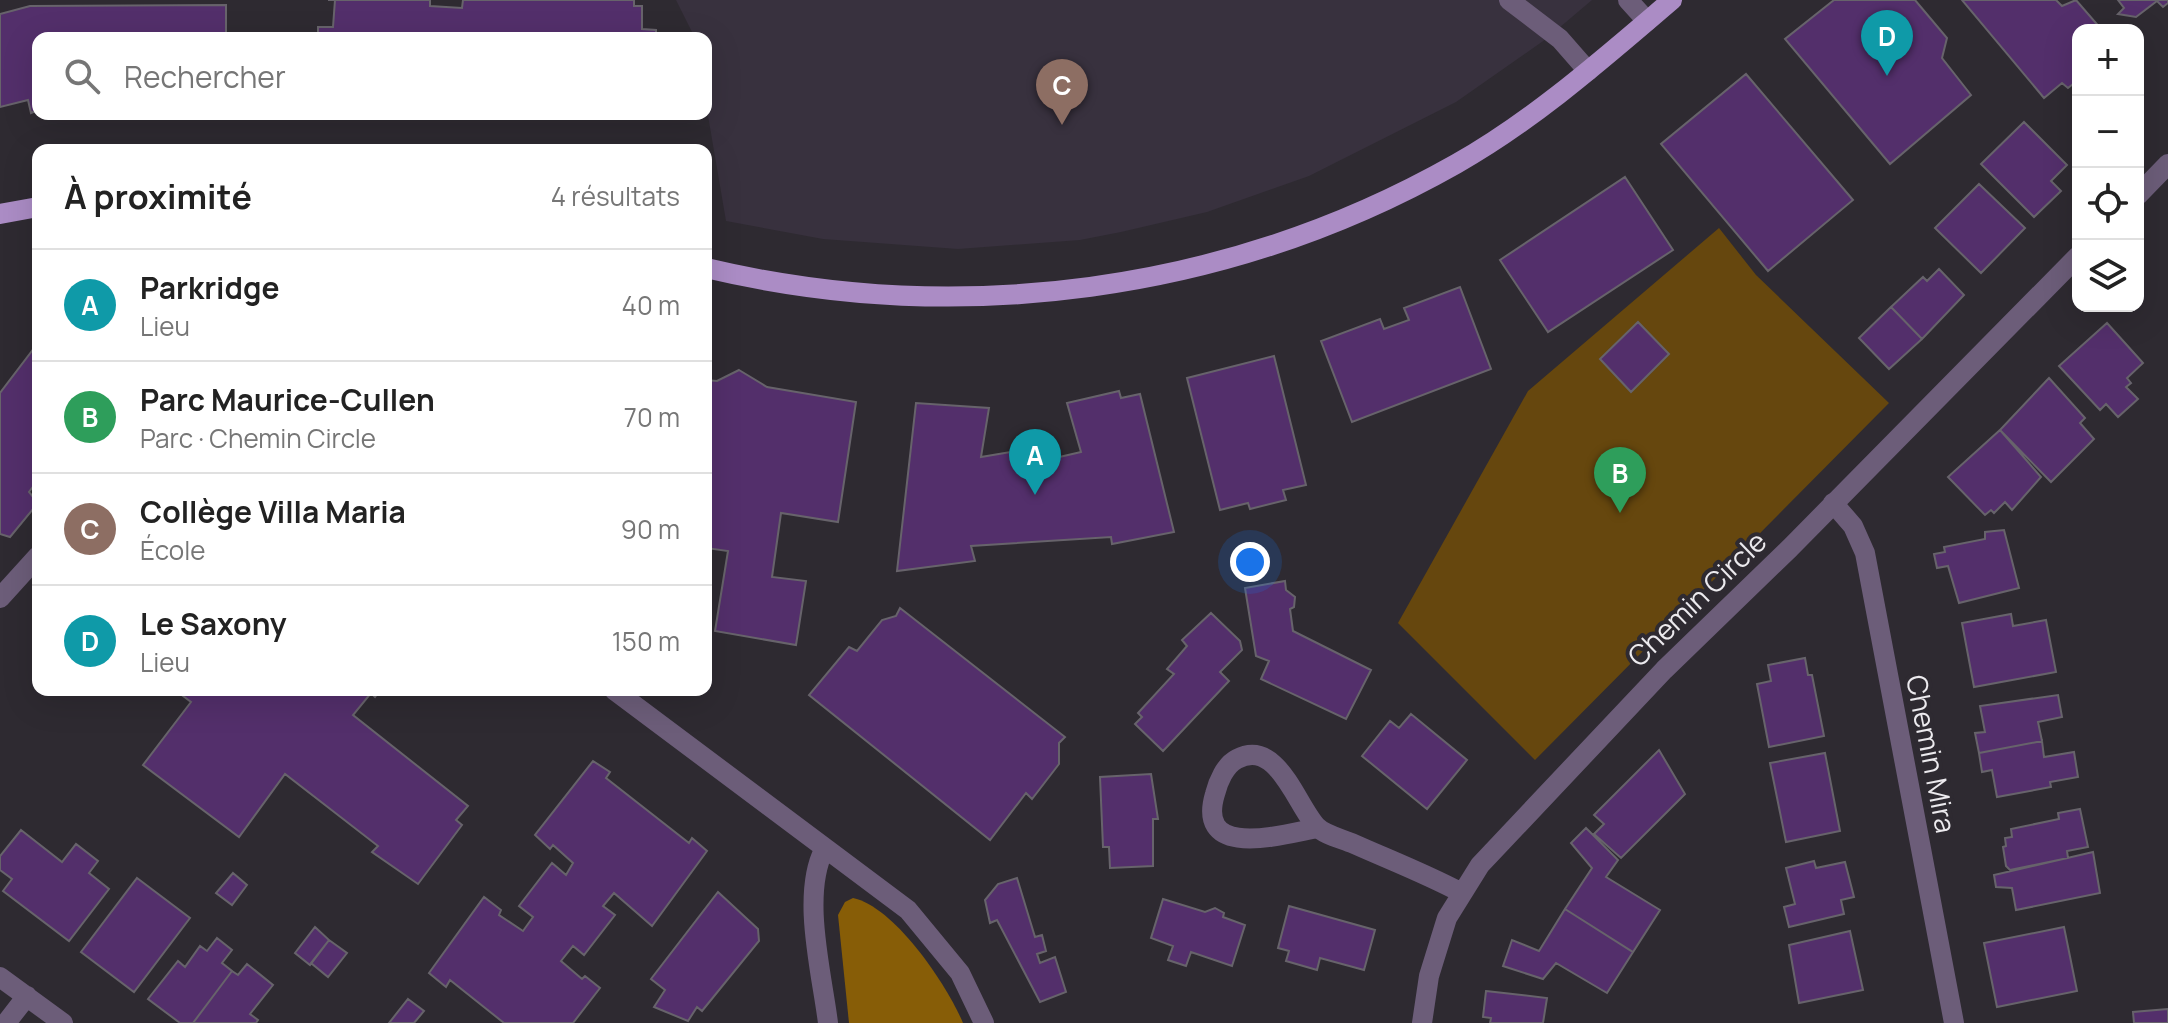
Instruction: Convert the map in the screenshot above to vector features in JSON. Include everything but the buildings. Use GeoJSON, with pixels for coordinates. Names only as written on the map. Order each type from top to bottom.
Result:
{"type":"FeatureCollection","features":[{"type":"Feature","properties":{"kind":"main road"},"geometry":{"type":"LineString","coordinates":[[712,269],[822,290],[941,298],[1048,292],[1176,272],[1268,247],[1414,186],[1505,132],[1588,71],[1672,0]]}},
{"type":"Feature","properties":{"kind":"main road"},"geometry":{"type":"LineString","coordinates":[[0,214],[32,208]]}},
{"type":"Feature","properties":{"kind":"street"},"geometry":{"type":"LineString","coordinates":[[1509,0],[1560,39],[1588,71]]}},
{"type":"Feature","properties":{"kind":"street"},"geometry":{"type":"LineString","coordinates":[[1628,0],[1647,21]]}},
{"type":"Feature","properties":{"kind":"street"},"geometry":{"type":"LineString","coordinates":[[2144,189],[2168,164]]}},
{"type":"Feature","properties":{"kind":"street","name":"Chemin Circle"},"geometry":{"type":"LineString","coordinates":[[1422,1023],[1436,949],[1460,892],[1525,814],[2072,262]]}},
{"type":"Feature","properties":{"kind":"street","name":"Chemin Mira"},"geometry":{"type":"LineString","coordinates":[[1833,503],[1853,526],[1865,553],[1954,1023]]}},
{"type":"Feature","properties":{"kind":"street"},"geometry":{"type":"LineString","coordinates":[[0,598],[32,563]]}},
{"type":"Feature","properties":{"kind":"street"},"geometry":{"type":"LineString","coordinates":[[622,696],[824,850],[887,892],[923,927],[960,973],[984,1023]]}},
{"type":"Feature","properties":{"kind":"street"},"geometry":{"type":"LineString","coordinates":[[1318,828],[1255,839],[1231,838],[1216,826],[1212,814],[1217,786],[1231,762],[1250,754],[1259,755],[1278,770],[1318,828],[1460,892]]}},
{"type":"Feature","properties":{"kind":"street"},"geometry":{"type":"LineString","coordinates":[[824,850],[815,880],[814,907],[828,1023]]}},
{"type":"Feature","properties":{"kind":"street"},"geometry":{"type":"LineString","coordinates":[[0,977],[63,1023]]}},
{"type":"Feature","properties":{"kind":"street"},"geometry":{"type":"LineString","coordinates":[[6,1023],[27,996]]}},
{"type":"Feature","properties":{"kind":"shaded area"},"geometry":{"type":"Polygon","coordinates":[[[676,0],[1592,0],[1546,39],[1456,102],[1309,176],[1207,212],[1121,232],[1080,240],[958,249],[823,239],[726,221],[709,120],[712,120],[712,32],[692,32],[676,0]]]}},
{"type":"Feature","properties":{"kind":"shaded area"},"geometry":{"type":"Polygon","coordinates":[[[1719,228],[1756,275],[1889,403],[1535,760],[1398,623],[1528,391],[1719,228]]]}},
{"type":"Feature","properties":{"kind":"shaded area"},"geometry":{"type":"Polygon","coordinates":[[[853,898],[869,904],[902,931],[932,969],[963,1023],[849,1023],[838,915],[845,902],[853,898]]]}},
{"type":"Feature","properties":{"kind":"place","name":"Le Saxony"},"geometry":{"type":"Point","coordinates":[1887,76]}},
{"type":"Feature","properties":{"kind":"place","name":"Collège Villa Maria"},"geometry":{"type":"Point","coordinates":[1062,125]}},
{"type":"Feature","properties":{"kind":"place","name":"Parkridge"},"geometry":{"type":"Point","coordinates":[1035,495]}},
{"type":"Feature","properties":{"kind":"place","name":"Parc Maurice-Cullen"},"geometry":{"type":"Point","coordinates":[1620,513]}}]}
